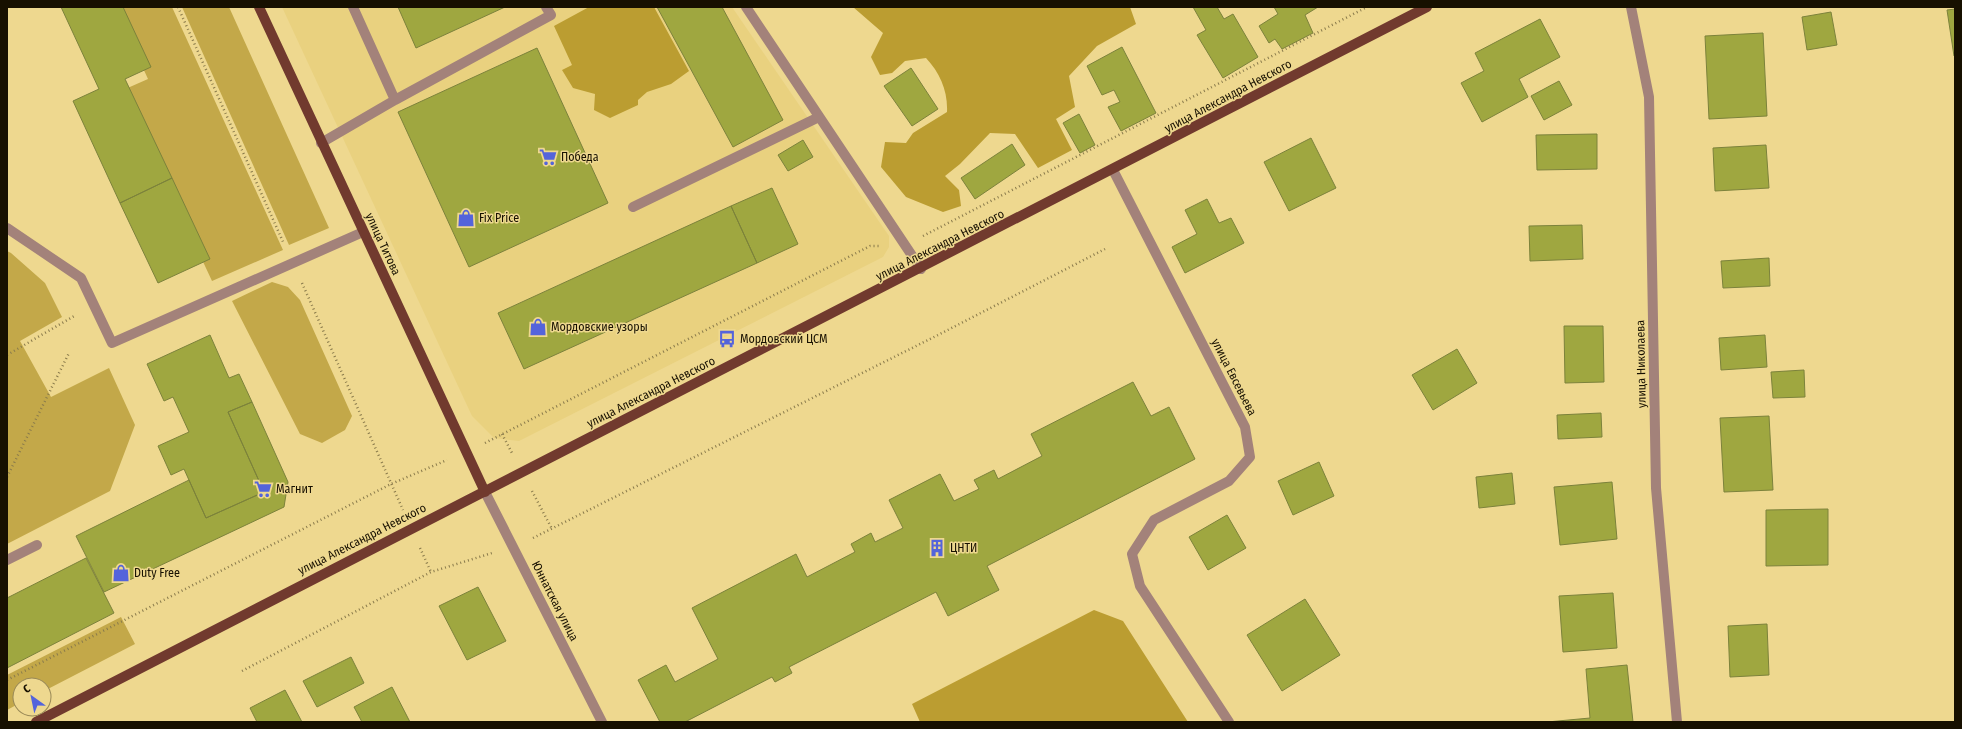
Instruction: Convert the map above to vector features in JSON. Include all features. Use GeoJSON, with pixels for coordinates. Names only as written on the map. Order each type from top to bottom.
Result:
{"type":"FeatureCollection","features":[{"type":"Feature","properties":{"kind":"main road","name":"улица Титова"},"geometry":{"type":"LineString","coordinates":[[259,7],[321,143],[485,492]]}},
{"type":"Feature","properties":{"kind":"main road","name":"улица Александра Невского"},"geometry":{"type":"LineString","coordinates":[[36,722],[411,528],[485,492],[922,269],[1427,7]]}},
{"type":"Feature","properties":{"kind":"street"},"geometry":{"type":"LineString","coordinates":[[353,7],[395,100]]}},
{"type":"Feature","properties":{"kind":"street"},"geometry":{"type":"LineString","coordinates":[[321,143],[395,100],[551,15],[546,7]]}},
{"type":"Feature","properties":{"kind":"street"},"geometry":{"type":"LineString","coordinates":[[746,7],[905,246],[922,269]]}},
{"type":"Feature","properties":{"kind":"street","name":"улица Николаева"},"geometry":{"type":"LineString","coordinates":[[1631,7],[1649,97],[1656,488],[1677,722]]}},
{"type":"Feature","properties":{"kind":"street"},"geometry":{"type":"LineString","coordinates":[[633,207],[819,117]]}},
{"type":"Feature","properties":{"kind":"street","name":"улица Евсевьева"},"geometry":{"type":"LineString","coordinates":[[1113,170],[1245,427],[1250,457],[1229,481],[1154,520],[1132,554],[1140,586],[1228,722]]}},
{"type":"Feature","properties":{"kind":"street"},"geometry":{"type":"LineString","coordinates":[[7,228],[81,278],[112,343],[292,262],[363,232]]}},
{"type":"Feature","properties":{"kind":"street","name":"Юннатская улица"},"geometry":{"type":"LineString","coordinates":[[485,492],[602,722]]}},
{"type":"Feature","properties":{"kind":"street"},"geometry":{"type":"LineString","coordinates":[[7,560],[37,545]]}},
{"type":"Feature","properties":{"kind":"path"},"geometry":{"type":"LineString","coordinates":[[178,7],[431,572]]}},
{"type":"Feature","properties":{"kind":"path"},"geometry":{"type":"LineString","coordinates":[[7,680],[391,484],[466,452],[870,246],[905,246],[1367,7]]}},
{"type":"Feature","properties":{"kind":"path"},"geometry":{"type":"LineString","coordinates":[[242,671],[431,572],[513,546],[552,529],[940,334],[1105,249]]}},
{"type":"Feature","properties":{"kind":"path"},"geometry":{"type":"LineString","coordinates":[[7,355],[94,305]]}},
{"type":"Feature","properties":{"kind":"path"},"geometry":{"type":"LineString","coordinates":[[7,477],[69,353]]}},
{"type":"Feature","properties":{"kind":"shaded area"},"geometry":{"type":"Polygon","coordinates":[[[115,7],[172,7],[283,250],[212,281],[123,90],[148,79],[115,7]]]}},
{"type":"Feature","properties":{"kind":"shaded area"},"geometry":{"type":"Polygon","coordinates":[[[182,7],[229,7],[329,228],[289,245],[182,7]]]}},
{"type":"Feature","properties":{"kind":"shaded area"},"geometry":{"type":"Polygon","coordinates":[[[282,7],[732,7],[889,236],[889,247],[883,257],[519,441],[494,438],[472,416],[282,7]]]}},
{"type":"Feature","properties":{"kind":"shaded area"},"geometry":{"type":"Polygon","coordinates":[[[589,7],[654,7],[689,71],[671,84],[647,92],[638,100],[638,105],[610,118],[594,110],[595,94],[573,88],[562,70],[572,65],[554,26],[589,7]]]}},
{"type":"Feature","properties":{"kind":"shaded area"},"geometry":{"type":"Polygon","coordinates":[[[853,7],[1130,7],[1136,24],[1097,46],[1069,76],[1075,107],[1056,119],[1072,150],[1038,168],[1015,134],[990,133],[960,164],[945,176],[959,190],[961,206],[943,212],[906,197],[881,167],[885,142],[906,143],[913,133],[947,112],[946,97],[939,76],[926,58],[905,61],[892,73],[880,75],[871,57],[883,33],[853,7]]]}},
{"type":"Feature","properties":{"kind":"shaded area"},"geometry":{"type":"Polygon","coordinates":[[[7,251],[45,283],[62,317],[20,341],[51,397],[109,368],[135,425],[110,491],[7,544],[7,251]]]}},
{"type":"Feature","properties":{"kind":"shaded area"},"geometry":{"type":"Polygon","coordinates":[[[272,282],[288,287],[300,300],[352,416],[345,430],[322,443],[300,434],[232,301],[272,282]]]}},
{"type":"Feature","properties":{"kind":"shaded area"},"geometry":{"type":"Polygon","coordinates":[[[1094,610],[1123,621],[1188,722],[920,722],[912,704],[1094,610]]]}},
{"type":"Feature","properties":{"kind":"shaded area"},"geometry":{"type":"Polygon","coordinates":[[[121,617],[135,644],[52,687],[52,677],[12,677],[12,707],[7,710],[7,675],[121,617]]]}},
{"type":"Feature","properties":{"kind":"building"},"geometry":{"type":"Polygon","coordinates":[[[61,7],[123,7],[151,67],[125,79],[172,178],[120,203],[73,101],[99,89],[61,7]]]}},
{"type":"Feature","properties":{"kind":"building"},"geometry":{"type":"Polygon","coordinates":[[[398,7],[505,7],[416,48],[398,7]]]}},
{"type":"Feature","properties":{"kind":"building"},"geometry":{"type":"Polygon","coordinates":[[[657,7],[722,7],[783,120],[733,147],[657,7]]]}},
{"type":"Feature","properties":{"kind":"building"},"geometry":{"type":"Polygon","coordinates":[[[1193,7],[1217,7],[1224,19],[1233,14],[1258,57],[1223,78],[1197,35],[1206,30],[1193,7]]]}},
{"type":"Feature","properties":{"kind":"building"},"geometry":{"type":"Polygon","coordinates":[[[1274,7],[1318,7],[1305,15],[1313,33],[1282,49],[1275,39],[1269,43],[1259,26],[1278,14],[1274,7]]]}},
{"type":"Feature","properties":{"kind":"building"},"geometry":{"type":"Polygon","coordinates":[[[1955,9],[1955,56],[1954,56],[1947,10],[1955,9]]]}},
{"type":"Feature","properties":{"kind":"building"},"geometry":{"type":"Polygon","coordinates":[[[1831,12],[1837,45],[1807,50],[1802,17],[1831,12]]]}},
{"type":"Feature","properties":{"kind":"building"},"geometry":{"type":"Polygon","coordinates":[[[1540,19],[1560,57],[1519,79],[1528,97],[1482,122],[1461,83],[1484,71],[1475,53],[1540,19]]]}},
{"type":"Feature","properties":{"kind":"building"},"geometry":{"type":"Polygon","coordinates":[[[1763,33],[1767,116],[1709,119],[1705,36],[1763,33]]]}},
{"type":"Feature","properties":{"kind":"building"},"geometry":{"type":"Polygon","coordinates":[[[1122,47],[1156,113],[1121,131],[1108,107],[1120,102],[1114,90],[1102,95],[1087,66],[1122,47]]]}},
{"type":"Feature","properties":{"kind":"building"},"geometry":{"type":"Polygon","coordinates":[[[537,48],[608,203],[469,267],[398,112],[537,48]]]}},
{"type":"Feature","properties":{"kind":"building"},"geometry":{"type":"Polygon","coordinates":[[[911,68],[938,109],[912,126],[884,86],[911,68]]]}},
{"type":"Feature","properties":{"kind":"building"},"geometry":{"type":"Polygon","coordinates":[[[1559,81],[1572,105],[1544,120],[1531,96],[1559,81]]]}},
{"type":"Feature","properties":{"kind":"building"},"geometry":{"type":"Polygon","coordinates":[[[1079,114],[1095,145],[1080,153],[1063,123],[1079,114]]]}},
{"type":"Feature","properties":{"kind":"building"},"geometry":{"type":"Polygon","coordinates":[[[1597,134],[1597,169],[1537,170],[1536,135],[1597,134]]]}},
{"type":"Feature","properties":{"kind":"building"},"geometry":{"type":"Polygon","coordinates":[[[1311,138],[1336,188],[1289,211],[1264,162],[1311,138]]]}},
{"type":"Feature","properties":{"kind":"building"},"geometry":{"type":"Polygon","coordinates":[[[803,140],[813,157],[788,171],[778,155],[803,140]]]}},
{"type":"Feature","properties":{"kind":"building"},"geometry":{"type":"Polygon","coordinates":[[[1012,144],[1025,165],[975,199],[961,178],[1012,144]]]}},
{"type":"Feature","properties":{"kind":"building"},"geometry":{"type":"Polygon","coordinates":[[[1766,145],[1769,188],[1715,191],[1713,148],[1766,145]]]}},
{"type":"Feature","properties":{"kind":"building"},"geometry":{"type":"Polygon","coordinates":[[[172,178],[210,259],[158,283],[120,203],[172,178]]]}},
{"type":"Feature","properties":{"kind":"building"},"geometry":{"type":"Polygon","coordinates":[[[772,188],[798,244],[757,263],[731,206],[772,188]]]}},
{"type":"Feature","properties":{"kind":"building"},"geometry":{"type":"Polygon","coordinates":[[[1207,199],[1219,223],[1231,218],[1244,243],[1185,273],[1172,247],[1197,234],[1185,210],[1207,199]]]}},
{"type":"Feature","properties":{"kind":"building"},"geometry":{"type":"Polygon","coordinates":[[[731,206],[757,263],[524,369],[498,313],[731,206]]]}},
{"type":"Feature","properties":{"kind":"building"},"geometry":{"type":"Polygon","coordinates":[[[1582,225],[1583,259],[1530,261],[1529,226],[1582,225]]]}},
{"type":"Feature","properties":{"kind":"building"},"geometry":{"type":"Polygon","coordinates":[[[1769,258],[1770,286],[1723,288],[1721,261],[1769,258]]]}},
{"type":"Feature","properties":{"kind":"building"},"geometry":{"type":"Polygon","coordinates":[[[1564,326],[1603,326],[1604,382],[1565,383],[1564,326]]]}},
{"type":"Feature","properties":{"kind":"building"},"geometry":{"type":"Polygon","coordinates":[[[210,335],[229,378],[239,374],[252,402],[228,412],[264,492],[206,518],[184,469],[171,475],[158,446],[189,432],[173,397],[164,401],[147,364],[210,335]]]}},
{"type":"Feature","properties":{"kind":"building"},"geometry":{"type":"Polygon","coordinates":[[[1765,335],[1767,367],[1721,370],[1719,338],[1765,335]]]}},
{"type":"Feature","properties":{"kind":"building"},"geometry":{"type":"Polygon","coordinates":[[[1457,349],[1477,383],[1433,410],[1412,375],[1457,349]]]}},
{"type":"Feature","properties":{"kind":"building"},"geometry":{"type":"Polygon","coordinates":[[[1804,370],[1805,397],[1773,398],[1771,372],[1804,370]]]}},
{"type":"Feature","properties":{"kind":"building","name":"ЦНТИ"},"geometry":{"type":"Polygon","coordinates":[[[1133,382],[1151,416],[1169,407],[1195,459],[987,566],[999,590],[948,616],[936,592],[789,667],[792,673],[775,682],[772,677],[685,722],[660,722],[638,680],[666,665],[675,682],[718,659],[692,608],[796,554],[807,577],[855,552],[851,544],[871,533],[875,542],[903,528],[889,500],[940,474],[954,501],[979,489],[974,480],[994,470],[998,479],[1042,456],[1031,434],[1133,382]]]}},
{"type":"Feature","properties":{"kind":"building"},"geometry":{"type":"Polygon","coordinates":[[[252,402],[288,482],[284,507],[104,592],[76,536],[189,480],[206,518],[264,492],[228,412],[252,402]]]}},
{"type":"Feature","properties":{"kind":"building"},"geometry":{"type":"Polygon","coordinates":[[[1601,413],[1602,437],[1558,439],[1557,415],[1601,413]]]}},
{"type":"Feature","properties":{"kind":"building"},"geometry":{"type":"Polygon","coordinates":[[[1769,416],[1773,490],[1724,492],[1720,418],[1769,416]]]}},
{"type":"Feature","properties":{"kind":"building"},"geometry":{"type":"Polygon","coordinates":[[[1319,462],[1334,496],[1293,515],[1278,481],[1319,462]]]}},
{"type":"Feature","properties":{"kind":"building"},"geometry":{"type":"Polygon","coordinates":[[[1512,473],[1515,504],[1479,508],[1476,477],[1512,473]]]}},
{"type":"Feature","properties":{"kind":"building"},"geometry":{"type":"Polygon","coordinates":[[[1612,482],[1617,539],[1560,545],[1554,487],[1612,482]]]}},
{"type":"Feature","properties":{"kind":"building"},"geometry":{"type":"Polygon","coordinates":[[[1828,509],[1828,565],[1766,566],[1766,510],[1828,509]]]}},
{"type":"Feature","properties":{"kind":"building"},"geometry":{"type":"Polygon","coordinates":[[[1227,515],[1246,548],[1208,570],[1189,537],[1227,515]]]}},
{"type":"Feature","properties":{"kind":"building"},"geometry":{"type":"Polygon","coordinates":[[[86,558],[114,613],[7,668],[7,598],[86,558]]]}},
{"type":"Feature","properties":{"kind":"building"},"geometry":{"type":"Polygon","coordinates":[[[478,587],[506,641],[467,660],[439,606],[478,587]]]}},
{"type":"Feature","properties":{"kind":"building"},"geometry":{"type":"Polygon","coordinates":[[[1613,593],[1617,648],[1563,652],[1559,596],[1613,593]]]}},
{"type":"Feature","properties":{"kind":"building"},"geometry":{"type":"Polygon","coordinates":[[[1305,599],[1340,655],[1282,691],[1247,635],[1305,599]]]}},
{"type":"Feature","properties":{"kind":"building"},"geometry":{"type":"Polygon","coordinates":[[[1767,624],[1769,675],[1730,677],[1728,626],[1767,624]]]}},
{"type":"Feature","properties":{"kind":"building"},"geometry":{"type":"Polygon","coordinates":[[[351,657],[364,683],[317,707],[303,681],[351,657]]]}},
{"type":"Feature","properties":{"kind":"building"},"geometry":{"type":"Polygon","coordinates":[[[1627,665],[1633,722],[1547,722],[1590,718],[1586,669],[1627,665]]]}},
{"type":"Feature","properties":{"kind":"building"},"geometry":{"type":"Polygon","coordinates":[[[392,687],[410,722],[362,722],[354,707],[392,687]]]}},
{"type":"Feature","properties":{"kind":"building"},"geometry":{"type":"Polygon","coordinates":[[[285,690],[302,722],[257,722],[250,708],[285,690]]]}},
{"type":"Feature","properties":{"kind":"place","name":"Победа"},"geometry":{"type":"Point","coordinates":[548,157]}},
{"type":"Feature","properties":{"kind":"place","name":"Fix Price"},"geometry":{"type":"Point","coordinates":[466,218]}},
{"type":"Feature","properties":{"kind":"place","name":"Мордовские узоры"},"geometry":{"type":"Point","coordinates":[538,327]}},
{"type":"Feature","properties":{"kind":"place","name":"Мордовский ЦСМ"},"geometry":{"type":"Point","coordinates":[727,339]}},
{"type":"Feature","properties":{"kind":"place","name":"Магнит"},"geometry":{"type":"Point","coordinates":[263,489]}},
{"type":"Feature","properties":{"kind":"place","name":"ЦНТИ"},"geometry":{"type":"Point","coordinates":[937,548]}},
{"type":"Feature","properties":{"kind":"place","name":"Duty Free"},"geometry":{"type":"Point","coordinates":[121,573]}}]}
